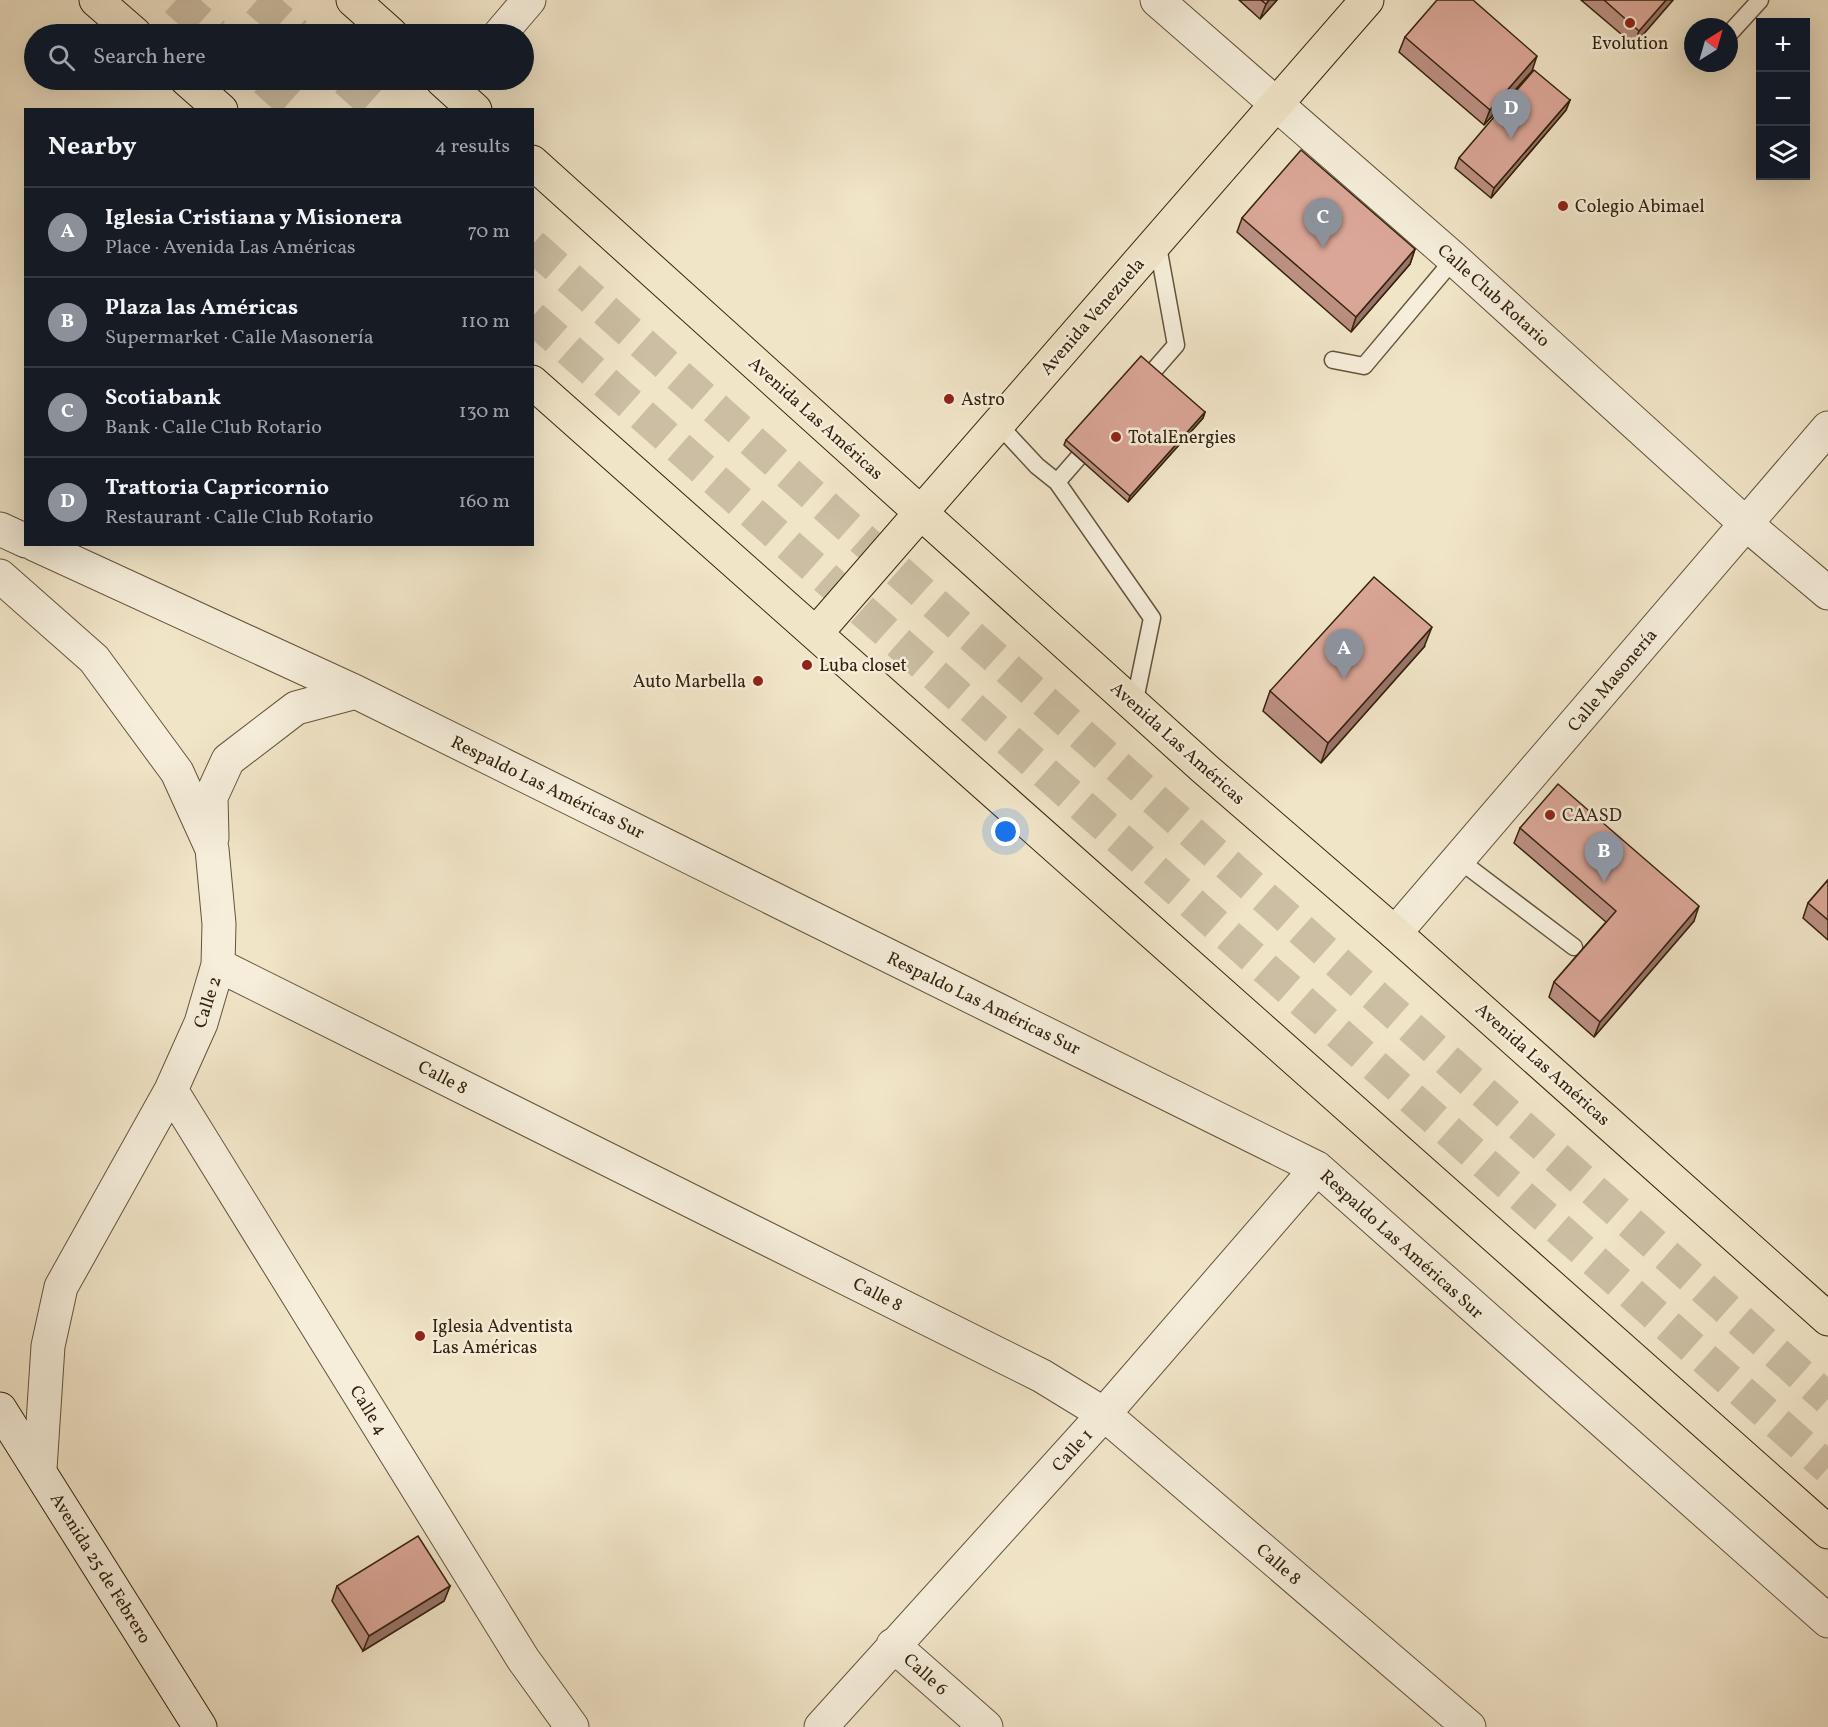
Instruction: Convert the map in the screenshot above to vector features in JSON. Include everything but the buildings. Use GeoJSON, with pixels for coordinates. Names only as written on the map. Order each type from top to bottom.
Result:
{"type":"FeatureCollection","features":[{"type":"Feature","properties":{"kind":"main road"},"geometry":{"type":"LineString","coordinates":[[96,0],[124,24]]}},
{"type":"Feature","properties":{"kind":"main road"},"geometry":{"type":"LineString","coordinates":[[353,0],[380,24]]}},
{"type":"Feature","properties":{"kind":"main road","name":"Avenida Venezuela"},"geometry":{"type":"LineString","coordinates":[[817,632],[1367,0]]}},
{"type":"Feature","properties":{"kind":"main road"},"geometry":{"type":"LineString","coordinates":[[198,90],[219,108]]}},
{"type":"Feature","properties":{"kind":"main road","name":"Avenida Las Américas"},"geometry":{"type":"LineString","coordinates":[[534,164],[1134,705],[1395,933],[1828,1319]]}},
{"type":"Feature","properties":{"kind":"main road"},"geometry":{"type":"LineString","coordinates":[[534,384],[817,632],[1828,1532]]}},
{"type":"Feature","properties":{"kind":"street"},"geometry":{"type":"LineString","coordinates":[[509,24],[529,0]]}},
{"type":"Feature","properties":{"kind":"street","name":"Calle Club Rotario"},"geometry":{"type":"LineString","coordinates":[[1157,0],[1454,259],[1745,523],[1828,593]]}},
{"type":"Feature","properties":{"kind":"street","name":"Calle Masonería"},"geometry":{"type":"LineString","coordinates":[[1395,933],[1828,428]]}},
{"type":"Feature","properties":{"kind":"street"},"geometry":{"type":"LineString","coordinates":[[0,529],[24,540]]}},
{"type":"Feature","properties":{"kind":"street","name":"Respaldo Las Américas Sur"},"geometry":{"type":"LineString","coordinates":[[38,546],[356,692],[1317,1168],[1828,1621]]}},
{"type":"Feature","properties":{"kind":"street","name":"Calle 2"},"geometry":{"type":"LineString","coordinates":[[0,576],[94,659],[177,772],[212,849],[219,924],[219,965],[201,1023],[171,1090],[61,1287],[48,1346],[40,1469]]}},
{"type":"Feature","properties":{"kind":"street"},"geometry":{"type":"LineString","coordinates":[[212,849],[211,797],[228,760],[296,708],[356,692]]}},
{"type":"Feature","properties":{"kind":"street","name":"Calle 8"},"geometry":{"type":"LineString","coordinates":[[219,965],[1042,1376],[1104,1414],[1469,1727]]}},
{"type":"Feature","properties":{"kind":"street","name":"Calle 4"},"geometry":{"type":"LineString","coordinates":[[171,1090],[523,1659],[573,1727]]}},
{"type":"Feature","properties":{"kind":"street","name":"Calle 1"},"geometry":{"type":"LineString","coordinates":[[821,1727],[1104,1414],[1317,1168]]}},
{"type":"Feature","properties":{"kind":"street","name":"Avenida 25 de Febrero"},"geometry":{"type":"LineString","coordinates":[[0,1409],[40,1469],[200,1727]]}},
{"type":"Feature","properties":{"kind":"street","name":"Calle 6"},"geometry":{"type":"LineString","coordinates":[[893,1645],[986,1727]]}},
{"type":"Feature","properties":{"kind":"lane"},"geometry":{"type":"LineString","coordinates":[[1738,24],[1760,0]]}},
{"type":"Feature","properties":{"kind":"lane"},"geometry":{"type":"LineString","coordinates":[[1131,397],[1176,345],[1157,240]]}},
{"type":"Feature","properties":{"kind":"lane"},"geometry":{"type":"LineString","coordinates":[[1333,360],[1364,366],[1454,259]]}},
{"type":"Feature","properties":{"kind":"lane"},"geometry":{"type":"LineString","coordinates":[[998,424],[1037,466],[1057,482],[1152,618],[1134,705]]}},
{"type":"Feature","properties":{"kind":"lane"},"geometry":{"type":"LineString","coordinates":[[1057,482],[1102,431]]}},
{"type":"Feature","properties":{"kind":"lane"},"geometry":{"type":"LineString","coordinates":[[1459,860],[1574,947]]}},
{"type":"Feature","properties":{"kind":"tunnel"},"geometry":{"type":"LineString","coordinates":[[176,0],[203,24]]}},
{"type":"Feature","properties":{"kind":"tunnel"},"geometry":{"type":"LineString","coordinates":[[257,0],[285,24]]}},
{"type":"Feature","properties":{"kind":"tunnel"},"geometry":{"type":"LineString","coordinates":[[276,90],[297,108]]}},
{"type":"Feature","properties":{"kind":"tunnel"},"geometry":{"type":"LineString","coordinates":[[357,90],[378,108]]}},
{"type":"Feature","properties":{"kind":"tunnel"},"geometry":{"type":"LineString","coordinates":[[534,247],[1828,1399]]}},
{"type":"Feature","properties":{"kind":"tunnel"},"geometry":{"type":"LineString","coordinates":[[534,319],[1828,1468]]}},
{"type":"Feature","properties":{"kind":"place","name":"Evolution"},"geometry":{"type":"Point","coordinates":[1630,23]}},
{"type":"Feature","properties":{"kind":"place","name":"Trattoria Capricornio"},"geometry":{"type":"Point","coordinates":[1511,139]}},
{"type":"Feature","properties":{"kind":"place","name":"Colegio Abimael"},"geometry":{"type":"Point","coordinates":[1563,206]}},
{"type":"Feature","properties":{"kind":"place","name":"Scotiabank"},"geometry":{"type":"Point","coordinates":[1323,248]}},
{"type":"Feature","properties":{"kind":"place","name":"Astro"},"geometry":{"type":"Point","coordinates":[949,399]}},
{"type":"Feature","properties":{"kind":"place","name":"TotalEnergies"},"geometry":{"type":"Point","coordinates":[1116,437]}},
{"type":"Feature","properties":{"kind":"place","name":"Luba closet"},"geometry":{"type":"Point","coordinates":[807,665]}},
{"type":"Feature","properties":{"kind":"place","name":"Iglesia Cristiana y Misionera"},"geometry":{"type":"Point","coordinates":[1344,679]}},
{"type":"Feature","properties":{"kind":"place","name":"Auto Marbella"},"geometry":{"type":"Point","coordinates":[758,681]}},
{"type":"Feature","properties":{"kind":"place","name":"CAASD"},"geometry":{"type":"Point","coordinates":[1550,815]}},
{"type":"Feature","properties":{"kind":"place","name":"Plaza las Américas"},"geometry":{"type":"Point","coordinates":[1604,882]}},
{"type":"Feature","properties":{"kind":"place","name":"Iglesia Adventista Las Américas"},"geometry":{"type":"Point","coordinates":[420,1336]}}]}
